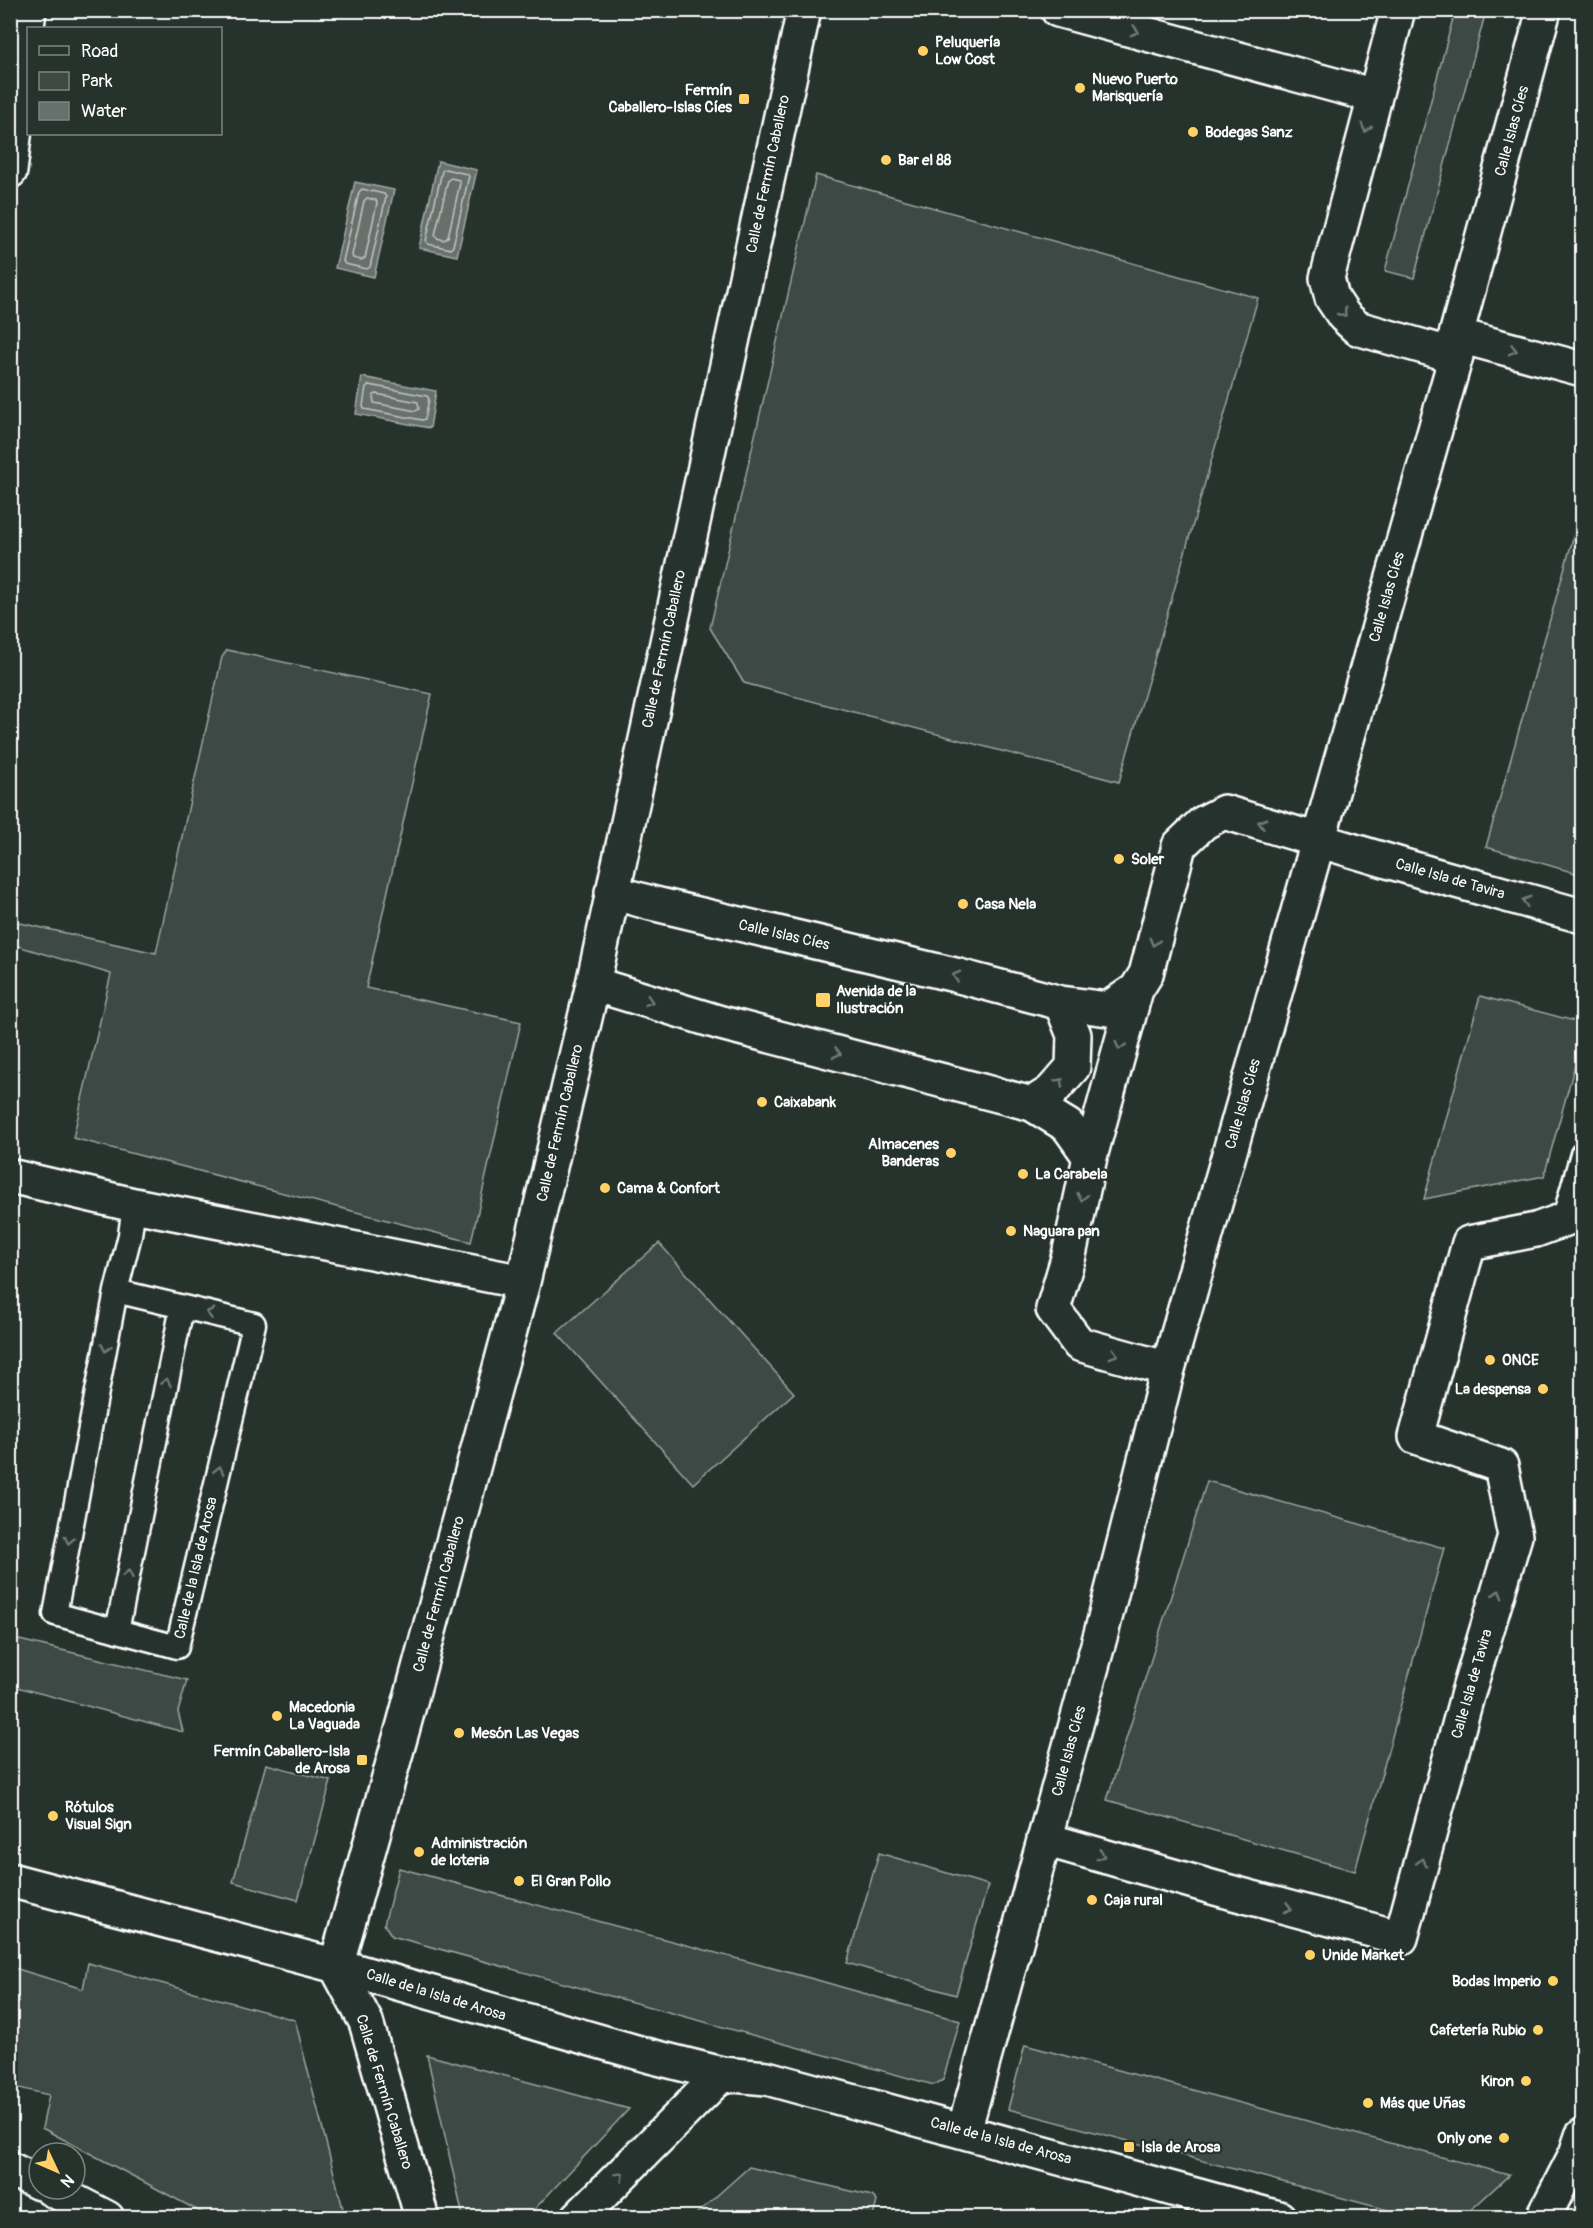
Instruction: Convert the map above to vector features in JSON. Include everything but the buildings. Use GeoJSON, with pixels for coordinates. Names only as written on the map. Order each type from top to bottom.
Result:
{"type":"FeatureCollection","features":[{"type":"Feature","properties":{"kind":"street"},"geometry":{"type":"LineString","coordinates":[[10,171],[29,10]]}},
{"type":"Feature","properties":{"kind":"street","name":"Calle de Fermín Caballero"},"geometry":{"type":"LineString","coordinates":[[422,2217],[366,2022],[336,1966],[523,1282],[593,984],[804,10]]}},
{"type":"Feature","properties":{"kind":"street"},"geometry":{"type":"LineString","coordinates":[[1058,10],[1375,96]]}},
{"type":"Feature","properties":{"kind":"street"},"geometry":{"type":"LineString","coordinates":[[1398,10],[1327,278],[1332,298],[1344,316],[1357,328],[1582,369]]}},
{"type":"Feature","properties":{"kind":"street","name":"Calle Islas Cíes"},"geometry":{"type":"LineString","coordinates":[[964,2131],[1102,1630],[1168,1369],[1456,345],[1544,10]]}},
{"type":"Feature","properties":{"kind":"street"},"geometry":{"type":"LineString","coordinates":[[1168,1369],[1079,1344],[1053,1309],[1069,1255],[1090,1158],[1136,990],[1146,974],[1179,846],[1203,823],[1224,812],[1318,839]]}},
{"type":"Feature","properties":{"kind":"street","name":"Calle Isla de Tavira"},"geometry":{"type":"LineString","coordinates":[[1318,839],[1431,874],[1582,916]]}},
{"type":"Feature","properties":{"kind":"street","name":"Calle Islas Cíes"},"geometry":{"type":"LineString","coordinates":[[612,892],[1061,1003],[1108,1009],[1136,990]]}},
{"type":"Feature","properties":{"kind":"street"},"geometry":{"type":"LineString","coordinates":[[593,984],[721,1023],[1032,1104],[1068,1126],[1090,1158]]}},
{"type":"Feature","properties":{"kind":"street"},"geometry":{"type":"LineString","coordinates":[[1032,1104],[1051,1092],[1074,1067],[1074,1035],[1061,1003]]}},
{"type":"Feature","properties":{"kind":"street"},"geometry":{"type":"LineString","coordinates":[[10,1176],[134,1205],[523,1282]]}},
{"type":"Feature","properties":{"kind":"street","name":"Calle Isla de Tavira"},"geometry":{"type":"LineString","coordinates":[[1044,1839],[1401,1938],[1467,1696],[1515,1536],[1501,1466],[1416,1437],[1468,1243],[1536,1230],[1573,1217]]}},
{"type":"Feature","properties":{"kind":"street","name":"Calle de la Isla de Arosa"},"geometry":{"type":"LineString","coordinates":[[10,1880],[336,1966],[650,2056],[722,2074],[767,2078],[1270,2216]]}},
{"type":"Feature","properties":{"kind":"street"},"geometry":{"type":"LineString","coordinates":[[578,2217],[722,2074]]}},
{"type":"Feature","properties":{"kind":"street"},"geometry":{"type":"LineString","coordinates":[[1533,2217],[1549,2205],[1582,2136]]}},
{"type":"Feature","properties":{"kind":"street"},"geometry":{"type":"LineString","coordinates":[[10,2169],[27,2177]]}},
{"type":"Feature","properties":{"kind":"street"},"geometry":{"type":"LineString","coordinates":[[75,2201],[107,2217]]}},
{"type":"Feature","properties":{"kind":"lane"},"geometry":{"type":"LineString","coordinates":[[1573,1217],[1582,1154]]}},
{"type":"Feature","properties":{"kind":"lane","name":"Calle de la Isla de Arosa"},"geometry":{"type":"LineString","coordinates":[[116,1291],[254,1324],[177,1647],[56,1614],[116,1291],[130,1235],[134,1205]]}},
{"type":"Feature","properties":{"kind":"lane"},"geometry":{"type":"LineString","coordinates":[[117,1631],[182,1307]]}},
{"type":"Feature","properties":{"kind":"green space"},"geometry":{"type":"Polygon","coordinates":[[[1455,11],[1486,11],[1414,278],[1385,271],[1455,11]]]}},
{"type":"Feature","properties":{"kind":"green space"},"geometry":{"type":"Polygon","coordinates":[[[816,175],[1258,298],[1119,782],[744,683],[710,628],[816,175]]]}},
{"type":"Feature","properties":{"kind":"green space"},"geometry":{"type":"Polygon","coordinates":[[[1582,506],[1582,875],[1486,847],[1582,506]]]}},
{"type":"Feature","properties":{"kind":"green space"},"geometry":{"type":"Polygon","coordinates":[[[227,650],[432,694],[366,988],[521,1022],[471,1242],[73,1138],[111,974],[11,944],[11,921],[156,953],[222,657],[227,650]]]}},
{"type":"Feature","properties":{"kind":"green space"},"geometry":{"type":"Polygon","coordinates":[[[1480,996],[1582,1023],[1582,1040],[1544,1176],[1424,1199],[1480,996]]]}},
{"type":"Feature","properties":{"kind":"green space"},"geometry":{"type":"Polygon","coordinates":[[[659,1243],[794,1393],[693,1484],[557,1333],[659,1243]]]}},
{"type":"Feature","properties":{"kind":"green space"},"geometry":{"type":"Polygon","coordinates":[[[1207,1481],[1444,1548],[1355,1871],[1107,1800],[1207,1481]]]}},
{"type":"Feature","properties":{"kind":"green space"},"geometry":{"type":"Polygon","coordinates":[[[11,1638],[187,1680],[178,1712],[183,1732],[13,1686],[11,1638]]]}},
{"type":"Feature","properties":{"kind":"green space"},"geometry":{"type":"Polygon","coordinates":[[[266,1764],[331,1781],[298,1900],[233,1882],[266,1764]]]}},
{"type":"Feature","properties":{"kind":"green space"},"geometry":{"type":"Polygon","coordinates":[[[879,1853],[988,1885],[956,1995],[847,1963],[879,1853]]]}},
{"type":"Feature","properties":{"kind":"green space"},"geometry":{"type":"Polygon","coordinates":[[[399,1868],[817,1980],[960,2021],[943,2080],[934,2085],[392,1936],[384,1924],[399,1868]]]}},
{"type":"Feature","properties":{"kind":"green space"},"geometry":{"type":"Polygon","coordinates":[[[88,1963],[295,2020],[345,2217],[210,2217],[87,2152],[87,2141],[67,2141],[42,2128],[49,2095],[11,2086],[11,1967],[83,1989],[88,1963]]]}},
{"type":"Feature","properties":{"kind":"green space"},"geometry":{"type":"Polygon","coordinates":[[[1025,2045],[1509,2175],[1463,2217],[1414,2217],[1008,2109],[1025,2045]]]}},
{"type":"Feature","properties":{"kind":"green space"},"geometry":{"type":"Polygon","coordinates":[[[427,2055],[629,2109],[527,2217],[463,2217],[427,2055]]]}},
{"type":"Feature","properties":{"kind":"green space"},"geometry":{"type":"Polygon","coordinates":[[[749,2167],[872,2196],[877,2201],[873,2217],[693,2217],[749,2167]]]}},
{"type":"Feature","properties":{"kind":"water"},"geometry":{"type":"Polygon","coordinates":[[[438,161],[477,170],[457,256],[419,248],[438,161]]]}},
{"type":"Feature","properties":{"kind":"water"},"geometry":{"type":"Polygon","coordinates":[[[355,182],[394,190],[374,277],[335,268],[355,182]]]}},
{"type":"Feature","properties":{"kind":"water"},"geometry":{"type":"Polygon","coordinates":[[[362,377],[436,391],[430,428],[356,414],[362,377]]]}},
{"type":"Feature","properties":{"kind":"place","name":"Peluquería Low Cost"},"geometry":{"type":"Point","coordinates":[923,51]}},
{"type":"Feature","properties":{"kind":"place","name":"Nuevo Puerto Marisquería"},"geometry":{"type":"Point","coordinates":[1080,88]}},
{"type":"Feature","properties":{"kind":"place","name":"Fermín Caballero-Islas Cíes"},"geometry":{"type":"Point","coordinates":[744,99]}},
{"type":"Feature","properties":{"kind":"place","name":"Bodegas Sanz"},"geometry":{"type":"Point","coordinates":[1193,132]}},
{"type":"Feature","properties":{"kind":"place","name":"Bar el 88"},"geometry":{"type":"Point","coordinates":[886,160]}},
{"type":"Feature","properties":{"kind":"place","name":"Soler"},"geometry":{"type":"Point","coordinates":[1119,859]}},
{"type":"Feature","properties":{"kind":"place","name":"Casa Nela"},"geometry":{"type":"Point","coordinates":[963,904]}},
{"type":"Feature","properties":{"kind":"place","name":"Avenida de la Ilustración"},"geometry":{"type":"Point","coordinates":[823,1000]}},
{"type":"Feature","properties":{"kind":"place","name":"Caixabank"},"geometry":{"type":"Point","coordinates":[762,1102]}},
{"type":"Feature","properties":{"kind":"place","name":"Almacenes Banderas"},"geometry":{"type":"Point","coordinates":[951,1153]}},
{"type":"Feature","properties":{"kind":"place","name":"La Carabela"},"geometry":{"type":"Point","coordinates":[1023,1174]}},
{"type":"Feature","properties":{"kind":"place","name":"Cama & Confort"},"geometry":{"type":"Point","coordinates":[605,1188]}},
{"type":"Feature","properties":{"kind":"place","name":"Naguara pan"},"geometry":{"type":"Point","coordinates":[1011,1231]}},
{"type":"Feature","properties":{"kind":"place","name":"ONCE"},"geometry":{"type":"Point","coordinates":[1490,1360]}},
{"type":"Feature","properties":{"kind":"place","name":"La despensa"},"geometry":{"type":"Point","coordinates":[1543,1389]}},
{"type":"Feature","properties":{"kind":"place","name":"Macedonia La Vaguada"},"geometry":{"type":"Point","coordinates":[277,1716]}},
{"type":"Feature","properties":{"kind":"place","name":"Mesón Las Vegas"},"geometry":{"type":"Point","coordinates":[459,1733]}},
{"type":"Feature","properties":{"kind":"place","name":"Fermín Caballero-Isla de Arosa"},"geometry":{"type":"Point","coordinates":[362,1760]}},
{"type":"Feature","properties":{"kind":"place","name":"Rótulos Visual Sign"},"geometry":{"type":"Point","coordinates":[53,1816]}},
{"type":"Feature","properties":{"kind":"place","name":"Administración de loteria"},"geometry":{"type":"Point","coordinates":[419,1852]}},
{"type":"Feature","properties":{"kind":"place","name":"El Gran Pollo"},"geometry":{"type":"Point","coordinates":[519,1881]}},
{"type":"Feature","properties":{"kind":"place","name":"Caja rural"},"geometry":{"type":"Point","coordinates":[1092,1900]}},
{"type":"Feature","properties":{"kind":"place","name":"Unide Market"},"geometry":{"type":"Point","coordinates":[1310,1955]}},
{"type":"Feature","properties":{"kind":"place","name":"Bodas Imperio"},"geometry":{"type":"Point","coordinates":[1553,1981]}},
{"type":"Feature","properties":{"kind":"place","name":"Cafetería Rubio"},"geometry":{"type":"Point","coordinates":[1538,2030]}},
{"type":"Feature","properties":{"kind":"place","name":"Kiron"},"geometry":{"type":"Point","coordinates":[1526,2081]}},
{"type":"Feature","properties":{"kind":"place","name":"Más que Uñas"},"geometry":{"type":"Point","coordinates":[1368,2103]}},
{"type":"Feature","properties":{"kind":"place","name":"Only one"},"geometry":{"type":"Point","coordinates":[1504,2138]}},
{"type":"Feature","properties":{"kind":"place","name":"Isla de Arosa"},"geometry":{"type":"Point","coordinates":[1129,2147]}}]}
